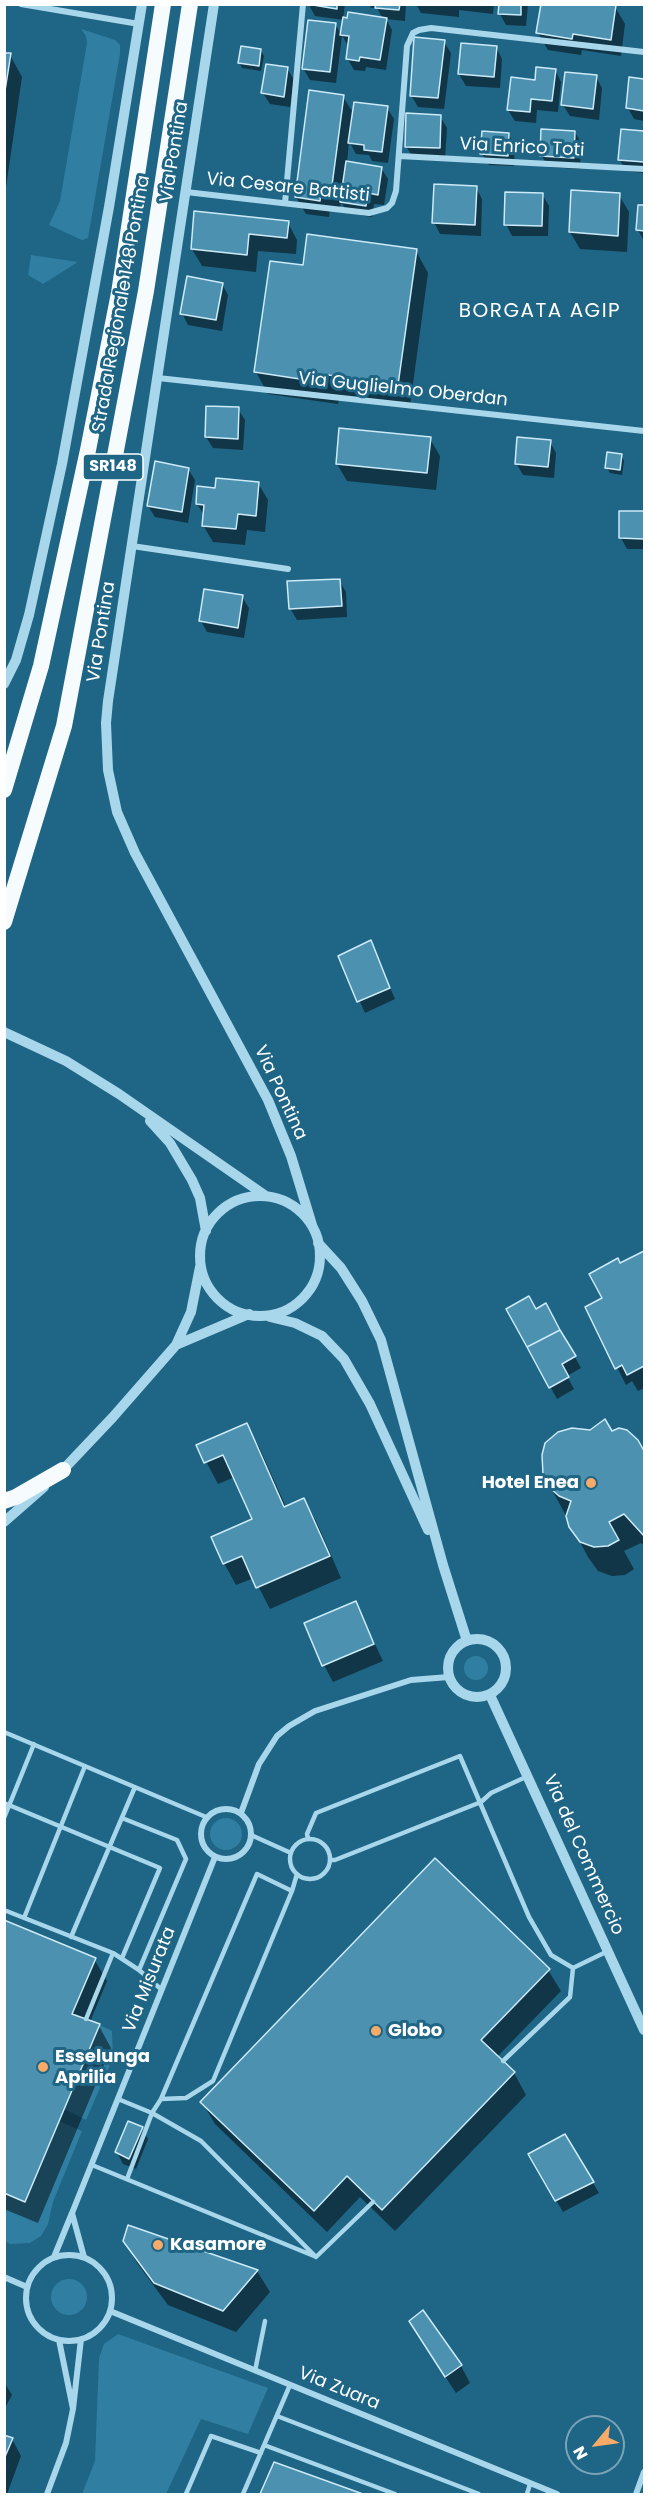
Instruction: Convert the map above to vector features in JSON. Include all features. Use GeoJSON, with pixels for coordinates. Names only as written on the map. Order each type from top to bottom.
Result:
{"type":"FeatureCollection","features":[{"type":"Feature","properties":{"kind":"highway","name":"Strada Regionale 148 Pontina"},"geometry":{"type":"LineString","coordinates":[[4,790],[41,666],[90,439],[119,293],[163,4]]}},
{"type":"Feature","properties":{"kind":"highway","name":"Strada Regionale 148 Pontina"},"geometry":{"type":"LineString","coordinates":[[4,922],[64,726],[146,291],[190,4]]}},
{"type":"Feature","properties":{"kind":"highway"},"geometry":{"type":"LineString","coordinates":[[4,1501],[16,1497],[63,1470]]}},
{"type":"Feature","properties":{"kind":"street"},"geometry":{"type":"LineString","coordinates":[[21,4],[139,24]]}},
{"type":"Feature","properties":{"kind":"street"},"geometry":{"type":"LineString","coordinates":[[4,684],[16,660],[29,615],[62,464],[109,207],[142,4]]}},
{"type":"Feature","properties":{"kind":"street","name":"Via Pontina"},"geometry":{"type":"LineString","coordinates":[[214,4],[106,723],[108,770],[113,798],[135,853],[268,1100],[291,1156],[312,1225]]}},
{"type":"Feature","properties":{"kind":"street"},"geometry":{"type":"LineString","coordinates":[[285,203],[303,4]]}},
{"type":"Feature","properties":{"kind":"street"},"geometry":{"type":"LineString","coordinates":[[399,156],[406,50],[413,33],[419,30],[431,28],[645,52]]}},
{"type":"Feature","properties":{"kind":"street","name":"Via Cesare Battisti"},"geometry":{"type":"LineString","coordinates":[[186,192],[369,213],[387,208],[392,203],[396,190],[399,156]]}},
{"type":"Feature","properties":{"kind":"street","name":"Via Enrico Toti"},"geometry":{"type":"LineString","coordinates":[[399,156],[645,169]]}},
{"type":"Feature","properties":{"kind":"street","name":"Via Guglielmo Oberdan"},"geometry":{"type":"LineString","coordinates":[[158,378],[645,431]]}},
{"type":"Feature","properties":{"kind":"street"},"geometry":{"type":"LineString","coordinates":[[132,546],[288,569]]}},
{"type":"Feature","properties":{"kind":"street"},"geometry":{"type":"LineString","coordinates":[[4,1032],[66,1061],[266,1196]]}},
{"type":"Feature","properties":{"kind":"street"},"geometry":{"type":"LineString","coordinates":[[118,1094],[145,1116],[181,1159],[200,1198],[206,1231]]}},
{"type":"Feature","properties":{"kind":"street"},"geometry":{"type":"LineString","coordinates":[[4,1522],[63,1470],[176,1345],[191,1312],[197,1288],[201,1245],[206,1231],[216,1215],[230,1203],[247,1197],[266,1196],[284,1201],[300,1211],[312,1225],[318,1243],[319,1266],[316,1278],[307,1293],[293,1306],[263,1316]]}},
{"type":"Feature","properties":{"kind":"street"},"geometry":{"type":"LineString","coordinates":[[318,1243],[341,1268],[362,1301],[381,1340],[443,1565],[467,1641]]}},
{"type":"Feature","properties":{"kind":"street"},"geometry":{"type":"LineString","coordinates":[[201,1261],[204,1277],[222,1302],[235,1310],[279,1318],[309,1329],[322,1336],[344,1359],[370,1404],[396,1457],[443,1565]]}},
{"type":"Feature","properties":{"kind":"street"},"geometry":{"type":"LineString","coordinates":[[176,1345],[249,1314]]}},
{"type":"Feature","properties":{"kind":"street"},"geometry":{"type":"LineString","coordinates":[[483,1639],[493,1643],[505,1658],[505,1679],[490,1695],[477,1698],[467,1696],[458,1691],[449,1677],[447,1667],[452,1652],[459,1644],[467,1641],[483,1639]]}},
{"type":"Feature","properties":{"kind":"street"},"geometry":{"type":"LineString","coordinates":[[241,1813],[259,1764],[277,1736],[295,1722],[315,1711],[411,1680],[449,1677]]}},
{"type":"Feature","properties":{"kind":"street","name":"Via del Commercio"},"geometry":{"type":"LineString","coordinates":[[490,1695],[645,2030]]}},
{"type":"Feature","properties":{"kind":"street"},"geometry":{"type":"LineString","coordinates":[[224,1808],[241,1813],[247,1819],[251,1835],[245,1850],[239,1856],[223,1859],[215,1857],[203,1846],[200,1838],[200,1830],[206,1817],[224,1808]]}},
{"type":"Feature","properties":{"kind":"street","name":"Via Misurata"},"geometry":{"type":"LineString","coordinates":[[54,2257],[215,1857]]}},
{"type":"Feature","properties":{"kind":"street"},"geometry":{"type":"LineString","coordinates":[[72,2213],[84,2257]]}},
{"type":"Feature","properties":{"kind":"street"},"geometry":{"type":"LineString","coordinates":[[74,2254],[84,2257],[105,2273],[110,2285],[112,2298],[110,2311],[104,2324],[81,2340],[59,2340],[46,2335],[35,2325],[28,2314],[25,2300],[32,2274],[54,2257],[74,2254]]}},
{"type":"Feature","properties":{"kind":"street"},"geometry":{"type":"LineString","coordinates":[[4,2277],[27,2287]]}},
{"type":"Feature","properties":{"kind":"street","name":"Via Zuara"},"geometry":{"type":"LineString","coordinates":[[110,2311],[557,2494]]}},
{"type":"Feature","properties":{"kind":"street"},"geometry":{"type":"LineString","coordinates":[[59,2340],[73,2409]]}},
{"type":"Feature","properties":{"kind":"street"},"geometry":{"type":"LineString","coordinates":[[47,2494],[66,2443],[73,2409],[81,2340]]}},
{"type":"Feature","properties":{"kind":"street"},"geometry":{"type":"LineString","coordinates":[[636,2494],[645,2472]]}},
{"type":"Feature","properties":{"kind":"lane"},"geometry":{"type":"LineString","coordinates":[[4,1732],[206,1817]]}},
{"type":"Feature","properties":{"kind":"lane"},"geometry":{"type":"LineString","coordinates":[[4,1818],[7,1804],[34,1744]]}},
{"type":"Feature","properties":{"kind":"lane"},"geometry":{"type":"LineString","coordinates":[[308,1839],[307,1834],[316,1813],[460,1756],[529,1917],[551,1955],[573,1968]]}},
{"type":"Feature","properties":{"kind":"lane"},"geometry":{"type":"LineString","coordinates":[[24,1918],[86,1766]]}},
{"type":"Feature","properties":{"kind":"lane"},"geometry":{"type":"LineString","coordinates":[[330,1860],[481,1802],[491,1793],[529,1776]]}},
{"type":"Feature","properties":{"kind":"lane"},"geometry":{"type":"LineString","coordinates":[[71,1936],[135,1787]]}},
{"type":"Feature","properties":{"kind":"lane"},"geometry":{"type":"LineString","coordinates":[[7,1804],[160,1868],[122,1958]]}},
{"type":"Feature","properties":{"kind":"lane"},"geometry":{"type":"LineString","coordinates":[[122,1818],[177,1840],[186,1859],[139,1970]]}},
{"type":"Feature","properties":{"kind":"lane"},"geometry":{"type":"LineString","coordinates":[[251,1835],[291,1853]]}},
{"type":"Feature","properties":{"kind":"lane"},"geometry":{"type":"LineString","coordinates":[[308,1839],[324,1844],[328,1851],[330,1860],[326,1873],[319,1877],[304,1878],[297,1874],[290,1860],[295,1846],[308,1839]]}},
{"type":"Feature","properties":{"kind":"lane"},"geometry":{"type":"LineString","coordinates":[[161,2099],[186,2098],[213,2081],[297,1874]]}},
{"type":"Feature","properties":{"kind":"lane"},"geometry":{"type":"LineString","coordinates":[[127,2179],[152,2113],[161,2099],[257,1875],[292,1891]]}},
{"type":"Feature","properties":{"kind":"lane"},"geometry":{"type":"LineString","coordinates":[[4,1910],[113,1953],[139,1970],[162,1990]]}},
{"type":"Feature","properties":{"kind":"lane"},"geometry":{"type":"LineString","coordinates":[[573,1968],[608,1951]]}},
{"type":"Feature","properties":{"kind":"lane"},"geometry":{"type":"LineString","coordinates":[[86,2019],[113,1953]]}},
{"type":"Feature","properties":{"kind":"lane"},"geometry":{"type":"LineString","coordinates":[[503,2061],[570,1997],[573,1968]]}},
{"type":"Feature","properties":{"kind":"lane"},"geometry":{"type":"LineString","coordinates":[[118,2099],[152,2113],[201,2141],[316,2257]]}},
{"type":"Feature","properties":{"kind":"lane"},"geometry":{"type":"LineString","coordinates":[[92,2165],[316,2257]]}},
{"type":"Feature","properties":{"kind":"lane"},"geometry":{"type":"LineString","coordinates":[[316,2257],[373,2202]]}},
{"type":"Feature","properties":{"kind":"lane"},"geometry":{"type":"LineString","coordinates":[[255,2371],[265,2321]]}},
{"type":"Feature","properties":{"kind":"lane"},"geometry":{"type":"LineString","coordinates":[[243,2494],[290,2385]]}},
{"type":"Feature","properties":{"kind":"lane"},"geometry":{"type":"LineString","coordinates":[[277,2416],[479,2494]]}},
{"type":"Feature","properties":{"kind":"lane"},"geometry":{"type":"LineString","coordinates":[[186,2494],[211,2436],[261,2453]]}},
{"type":"Feature","properties":{"kind":"lane"},"geometry":{"type":"LineString","coordinates":[[264,2445],[395,2494]]}},
{"type":"Feature","properties":{"kind":"lane"},"geometry":{"type":"LineString","coordinates":[[527,2494],[530,2484]]}},
{"type":"Feature","properties":{"kind":"shaded area"},"geometry":{"type":"Polygon","coordinates":[[[81,29],[115,40],[120,45],[88,238],[82,240],[49,225],[60,201],[87,43],[86,36],[81,29]]]}},
{"type":"Feature","properties":{"kind":"shaded area"},"geometry":{"type":"Polygon","coordinates":[[[31,255],[78,262],[43,284],[28,275],[31,255]]]}},
{"type":"Feature","properties":{"kind":"shaded area"},"geometry":{"type":"Polygon","coordinates":[[[476,1656],[481,1657],[487,1663],[487,1673],[481,1679],[476,1680],[471,1679],[465,1673],[464,1668],[465,1663],[471,1657],[476,1656]]]}},
{"type":"Feature","properties":{"kind":"shaded area"},"geometry":{"type":"Polygon","coordinates":[[[226,1818],[237,1823],[242,1834],[237,1845],[226,1850],[215,1845],[210,1834],[215,1823],[226,1818]]]}},
{"type":"Feature","properties":{"kind":"shaded area"},"geometry":{"type":"Polygon","coordinates":[[[100,2025],[112,2031],[113,2058],[86,2120],[64,2109],[100,2025]]]}},
{"type":"Feature","properties":{"kind":"shaded area"},"geometry":{"type":"Polygon","coordinates":[[[59,2121],[82,2131],[53,2202],[48,2224],[41,2236],[30,2243],[10,2244],[5,2241],[4,2193],[26,2201],[59,2121]]]}},
{"type":"Feature","properties":{"kind":"shaded area"},"geometry":{"type":"Polygon","coordinates":[[[69,2279],[82,2284],[87,2297],[82,2310],[69,2315],[56,2310],[51,2297],[56,2284],[69,2279]]]}},
{"type":"Feature","properties":{"kind":"shaded area"},"geometry":{"type":"Polygon","coordinates":[[[118,2334],[268,2388],[248,2434],[201,2419],[166,2494],[82,2494],[95,2461],[99,2358],[104,2344],[118,2334]]]}},
{"type":"Feature","properties":{"kind":"building"},"geometry":{"type":"Polygon","coordinates":[[[307,4],[337,4],[337,9],[307,4]]]}},
{"type":"Feature","properties":{"kind":"building"},"geometry":{"type":"Polygon","coordinates":[[[376,4],[400,4],[399,10],[375,8],[376,4]]]}},
{"type":"Feature","properties":{"kind":"building"},"geometry":{"type":"Polygon","coordinates":[[[499,4],[521,4],[521,15],[498,14],[499,4]]]}},
{"type":"Feature","properties":{"kind":"building"},"geometry":{"type":"Polygon","coordinates":[[[541,4],[616,5],[611,40],[573,34],[572,39],[536,33],[541,4]]]}},
{"type":"Feature","properties":{"kind":"building"},"geometry":{"type":"Polygon","coordinates":[[[348,12],[387,18],[380,60],[360,57],[359,61],[346,59],[349,36],[340,35],[343,17],[347,18],[348,12]]]}},
{"type":"Feature","properties":{"kind":"building"},"geometry":{"type":"Polygon","coordinates":[[[308,20],[336,23],[330,72],[302,69],[308,20]]]}},
{"type":"Feature","properties":{"kind":"building"},"geometry":{"type":"Polygon","coordinates":[[[414,37],[445,40],[438,98],[410,96],[414,37]]]}},
{"type":"Feature","properties":{"kind":"building"},"geometry":{"type":"Polygon","coordinates":[[[461,43],[497,46],[494,77],[458,74],[461,43]]]}},
{"type":"Feature","properties":{"kind":"building"},"geometry":{"type":"Polygon","coordinates":[[[241,46],[261,49],[259,66],[238,63],[241,46]]]}},
{"type":"Feature","properties":{"kind":"building"},"geometry":{"type":"Polygon","coordinates":[[[4,53],[11,53],[4,97],[4,53]]]}},
{"type":"Feature","properties":{"kind":"building"},"geometry":{"type":"Polygon","coordinates":[[[266,64],[288,67],[284,97],[261,93],[266,64]]]}},
{"type":"Feature","properties":{"kind":"building"},"geometry":{"type":"Polygon","coordinates":[[[536,67],[556,69],[552,101],[531,99],[530,112],[507,110],[511,77],[535,80],[536,67]]]}},
{"type":"Feature","properties":{"kind":"building"},"geometry":{"type":"Polygon","coordinates":[[[565,72],[597,75],[593,109],[561,105],[565,72]]]}},
{"type":"Feature","properties":{"kind":"building"},"geometry":{"type":"Polygon","coordinates":[[[629,77],[644,79],[644,111],[626,108],[629,77]]]}},
{"type":"Feature","properties":{"kind":"building"},"geometry":{"type":"Polygon","coordinates":[[[309,90],[344,95],[331,193],[321,192],[320,201],[295,197],[309,90]]]}},
{"type":"Feature","properties":{"kind":"building"},"geometry":{"type":"Polygon","coordinates":[[[354,102],[388,106],[382,152],[364,150],[364,145],[348,143],[354,102]]]}},
{"type":"Feature","properties":{"kind":"building"},"geometry":{"type":"Polygon","coordinates":[[[406,113],[441,115],[440,148],[405,147],[406,113]]]}},
{"type":"Feature","properties":{"kind":"building"},"geometry":{"type":"Polygon","coordinates":[[[541,129],[575,131],[574,158],[540,156],[541,129]]]}},
{"type":"Feature","properties":{"kind":"building"},"geometry":{"type":"Polygon","coordinates":[[[621,129],[644,131],[644,162],[618,160],[621,129]]]}},
{"type":"Feature","properties":{"kind":"building"},"geometry":{"type":"Polygon","coordinates":[[[482,131],[509,133],[508,156],[480,154],[482,131]]]}},
{"type":"Feature","properties":{"kind":"building"},"geometry":{"type":"Polygon","coordinates":[[[346,161],[382,167],[378,195],[368,193],[366,206],[340,202],[346,161]]]}},
{"type":"Feature","properties":{"kind":"building"},"geometry":{"type":"Polygon","coordinates":[[[434,184],[477,186],[475,225],[432,223],[434,184]]]}},
{"type":"Feature","properties":{"kind":"building"},"geometry":{"type":"Polygon","coordinates":[[[571,190],[620,193],[618,236],[569,232],[571,190]]]}},
{"type":"Feature","properties":{"kind":"building"},"geometry":{"type":"Polygon","coordinates":[[[505,192],[543,193],[542,226],[504,225],[505,192]]]}},
{"type":"Feature","properties":{"kind":"building"},"geometry":{"type":"Polygon","coordinates":[[[638,205],[644,205],[644,231],[636,230],[638,205]]]}},
{"type":"Feature","properties":{"kind":"building"},"geometry":{"type":"Polygon","coordinates":[[[194,211],[289,221],[287,238],[249,234],[247,255],[191,249],[194,211]]]}},
{"type":"Feature","properties":{"kind":"building"},"geometry":{"type":"Polygon","coordinates":[[[307,234],[417,249],[398,385],[328,375],[326,383],[254,372],[270,261],[303,265],[307,234]]]}},
{"type":"Feature","properties":{"kind":"building"},"geometry":{"type":"Polygon","coordinates":[[[187,276],[223,283],[216,320],[180,314],[187,276]]]}},
{"type":"Feature","properties":{"kind":"building"},"geometry":{"type":"Polygon","coordinates":[[[206,406],[239,407],[238,439],[205,437],[206,406]]]}},
{"type":"Feature","properties":{"kind":"building"},"geometry":{"type":"Polygon","coordinates":[[[339,428],[431,437],[427,473],[336,464],[339,428]]]}},
{"type":"Feature","properties":{"kind":"building"},"geometry":{"type":"Polygon","coordinates":[[[517,437],[551,440],[548,467],[515,464],[517,437]]]}},
{"type":"Feature","properties":{"kind":"building"},"geometry":{"type":"Polygon","coordinates":[[[607,452],[622,454],[620,470],[605,468],[607,452]]]}},
{"type":"Feature","properties":{"kind":"building"},"geometry":{"type":"Polygon","coordinates":[[[155,461],[189,468],[182,512],[147,506],[155,461]]]}},
{"type":"Feature","properties":{"kind":"building"},"geometry":{"type":"Polygon","coordinates":[[[216,478],[259,482],[256,516],[238,514],[236,529],[202,526],[204,505],[196,504],[197,486],[215,488],[216,478]]]}},
{"type":"Feature","properties":{"kind":"building"},"geometry":{"type":"Polygon","coordinates":[[[619,511],[644,511],[644,539],[619,538],[619,511]]]}},
{"type":"Feature","properties":{"kind":"building"},"geometry":{"type":"Polygon","coordinates":[[[340,579],[342,606],[289,609],[287,581],[340,579]]]}},
{"type":"Feature","properties":{"kind":"building"},"geometry":{"type":"Polygon","coordinates":[[[204,589],[243,595],[238,628],[199,621],[204,589]]]}},
{"type":"Feature","properties":{"kind":"building"},"geometry":{"type":"Polygon","coordinates":[[[371,940],[390,988],[357,1002],[338,956],[371,940]]]}},
{"type":"Feature","properties":{"kind":"building"},"geometry":{"type":"Polygon","coordinates":[[[644,1251],[644,1366],[627,1375],[622,1365],[615,1369],[585,1307],[602,1298],[589,1274],[618,1258],[620,1263],[644,1251]]]}},
{"type":"Feature","properties":{"kind":"building"},"geometry":{"type":"Polygon","coordinates":[[[529,1296],[536,1309],[546,1303],[560,1330],[527,1347],[506,1309],[529,1296]]]}},
{"type":"Feature","properties":{"kind":"building"},"geometry":{"type":"Polygon","coordinates":[[[560,1330],[576,1356],[562,1364],[569,1377],[549,1388],[527,1347],[560,1330]]]}},
{"type":"Feature","properties":{"kind":"building"},"geometry":{"type":"Polygon","coordinates":[[[605,1419],[612,1431],[619,1428],[627,1430],[638,1440],[644,1451],[644,1536],[624,1514],[609,1522],[619,1540],[608,1546],[594,1547],[580,1542],[569,1527],[566,1516],[571,1501],[559,1496],[549,1487],[543,1474],[542,1455],[545,1443],[558,1432],[572,1428],[590,1430],[605,1419]]]}},
{"type":"Feature","properties":{"kind":"building"},"geometry":{"type":"Polygon","coordinates":[[[247,1423],[284,1507],[304,1498],[330,1556],[256,1588],[242,1556],[223,1564],[211,1537],[252,1519],[223,1455],[204,1463],[196,1445],[247,1423]]]}},
{"type":"Feature","properties":{"kind":"building"},"geometry":{"type":"Polygon","coordinates":[[[356,1601],[374,1644],[322,1666],[304,1623],[356,1601]]]}},
{"type":"Feature","properties":{"kind":"building"},"geometry":{"type":"Polygon","coordinates":[[[435,1858],[550,1969],[481,2040],[515,2072],[382,2210],[347,2176],[314,2211],[200,2102],[435,1858]]]}},
{"type":"Feature","properties":{"kind":"building","name":"Esselunga Aprilia"},"geometry":{"type":"Polygon","coordinates":[[[4,1920],[96,1958],[72,2014],[100,2024],[25,2202],[4,2193],[4,1920]]]}},
{"type":"Feature","properties":{"kind":"building"},"geometry":{"type":"Polygon","coordinates":[[[128,2121],[143,2127],[129,2159],[115,2152],[128,2121]]]}},
{"type":"Feature","properties":{"kind":"building"},"geometry":{"type":"Polygon","coordinates":[[[565,2134],[594,2182],[555,2201],[528,2154],[565,2134]]]}},
{"type":"Feature","properties":{"kind":"building"},"geometry":{"type":"Polygon","coordinates":[[[128,2225],[258,2270],[223,2311],[154,2283],[123,2241],[128,2225]]]}},
{"type":"Feature","properties":{"kind":"building"},"geometry":{"type":"Polygon","coordinates":[[[423,2310],[462,2365],[445,2377],[409,2321],[423,2310]]]}},
{"type":"Feature","properties":{"kind":"building"},"geometry":{"type":"Polygon","coordinates":[[[4,2435],[13,2438],[4,2459],[4,2435]]]}},
{"type":"Feature","properties":{"kind":"building"},"geometry":{"type":"Polygon","coordinates":[[[274,2462],[363,2494],[260,2494],[274,2462]]]}},
{"type":"Feature","properties":{"kind":"place","name":"Hotel Enea"},"geometry":{"type":"Point","coordinates":[591,1483]}},
{"type":"Feature","properties":{"kind":"place","name":"Globo"},"geometry":{"type":"Point","coordinates":[376,2031]}},
{"type":"Feature","properties":{"kind":"place","name":"Esselunga Aprilia"},"geometry":{"type":"Point","coordinates":[43,2067]}},
{"type":"Feature","properties":{"kind":"place","name":"Kasamore"},"geometry":{"type":"Point","coordinates":[158,2245]}},
{"type":"Feature","properties":{"kind":"district","name":"BORGATA AGIP"},"geometry":{"type":"Point","coordinates":[540,312]}}]}
